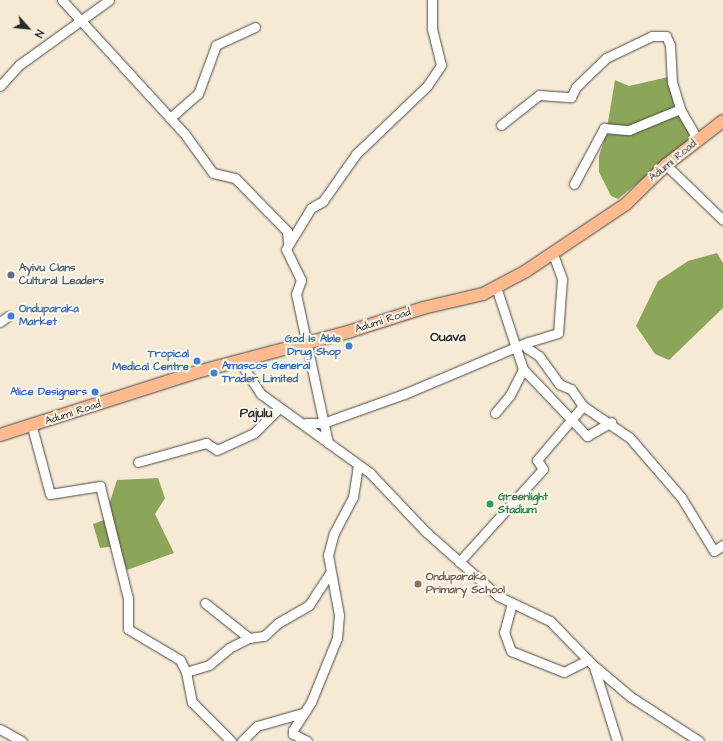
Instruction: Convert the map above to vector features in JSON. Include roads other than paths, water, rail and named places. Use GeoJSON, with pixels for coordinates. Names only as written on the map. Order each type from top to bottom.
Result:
{"type":"FeatureCollection","features":[{"type":"Feature","properties":{"kind":"main road","name":"Adumi Road"},"geometry":{"type":"LineString","coordinates":[[0,435],[32,427],[197,372],[240,362],[308,341],[483,294],[552,254],[626,204],[666,165],[723,121]]}},
{"type":"Feature","properties":{"kind":"street"},"geometry":{"type":"LineString","coordinates":[[62,0],[170,118],[213,173],[235,178],[287,231],[287,256],[301,280],[296,294],[308,341],[309,362],[320,397],[322,423],[329,446]]}},
{"type":"Feature","properties":{"kind":"street"},"geometry":{"type":"LineString","coordinates":[[0,86],[19,65],[82,21],[109,0]]}},
{"type":"Feature","properties":{"kind":"street"},"geometry":{"type":"LineString","coordinates":[[288,242],[311,208],[323,201],[356,154],[427,86],[441,65],[432,28],[432,0]]}},
{"type":"Feature","properties":{"kind":"street"},"geometry":{"type":"LineString","coordinates":[[170,118],[198,94],[216,45],[255,27]]}},
{"type":"Feature","properties":{"kind":"street"},"geometry":{"type":"LineString","coordinates":[[502,125],[539,95],[571,97],[576,87],[606,58],[652,36],[666,36],[670,45],[672,82],[680,109],[698,140]]}},
{"type":"Feature","properties":{"kind":"street"},"geometry":{"type":"LineString","coordinates":[[574,184],[604,128],[629,130],[680,109]]}},
{"type":"Feature","properties":{"kind":"street"},"geometry":{"type":"LineString","coordinates":[[666,165],[723,220]]}},
{"type":"Feature","properties":{"kind":"street"},"geometry":{"type":"LineString","coordinates":[[306,423],[322,423],[404,394],[514,347],[558,334],[562,279],[552,254]]}},
{"type":"Feature","properties":{"kind":"street"},"geometry":{"type":"LineString","coordinates":[[496,287],[514,347],[523,368],[570,422],[587,436],[611,422]]}},
{"type":"Feature","properties":{"kind":"street"},"geometry":{"type":"LineString","coordinates":[[0,322],[8,316]]}},
{"type":"Feature","properties":{"kind":"street"},"geometry":{"type":"LineString","coordinates":[[528,342],[527,348],[539,356],[559,384],[571,389],[584,406],[611,422],[630,438],[681,497],[714,551],[723,545]]}},
{"type":"Feature","properties":{"kind":"street"},"geometry":{"type":"LineString","coordinates":[[240,362],[261,394],[279,408],[306,423],[329,446],[370,473],[459,562],[498,596],[550,621],[590,663],[631,697],[699,741]]}},
{"type":"Feature","properties":{"kind":"street"},"geometry":{"type":"LineString","coordinates":[[495,412],[510,396],[523,368]]}},
{"type":"Feature","properties":{"kind":"street"},"geometry":{"type":"LineString","coordinates":[[459,562],[543,469],[537,460],[584,406]]}},
{"type":"Feature","properties":{"kind":"street"},"geometry":{"type":"LineString","coordinates":[[138,462],[206,443],[217,450],[254,433],[279,408]]}},
{"type":"Feature","properties":{"kind":"street"},"geometry":{"type":"LineString","coordinates":[[32,427],[50,494],[100,486],[128,598],[128,629],[172,653],[186,672],[192,702],[231,741]]}},
{"type":"Feature","properties":{"kind":"street"},"geometry":{"type":"LineString","coordinates":[[307,741],[293,734],[337,638],[338,615],[330,573],[329,547],[353,497],[358,466]]}},
{"type":"Feature","properties":{"kind":"street"},"geometry":{"type":"LineString","coordinates":[[186,672],[209,665],[229,648],[249,638],[264,636],[278,623],[309,605],[330,573]]}},
{"type":"Feature","properties":{"kind":"street"},"geometry":{"type":"LineString","coordinates":[[205,602],[249,638]]}},
{"type":"Feature","properties":{"kind":"street"},"geometry":{"type":"LineString","coordinates":[[512,603],[504,632],[511,651],[564,672],[590,663]]}},
{"type":"Feature","properties":{"kind":"street"},"geometry":{"type":"LineString","coordinates":[[590,663],[614,739]]}},
{"type":"Feature","properties":{"kind":"street"},"geometry":{"type":"LineString","coordinates":[[242,741],[257,726],[302,714]]}},
{"type":"Feature","properties":{"kind":"street"},"geometry":{"type":"LineString","coordinates":[[0,729],[22,741]]}},
{"type":"Feature","properties":{"kind":"place","name":"Ayivu Clans Cultural Leaders"},"geometry":{"type":"Point","coordinates":[11,275]}},
{"type":"Feature","properties":{"kind":"place","name":"Onduparaka Market"},"geometry":{"type":"Point","coordinates":[11,316]}},
{"type":"Feature","properties":{"kind":"place","name":"God Is Able Drug Shop"},"geometry":{"type":"Point","coordinates":[349,346]}},
{"type":"Feature","properties":{"kind":"place","name":"Tropical Medical Centre"},"geometry":{"type":"Point","coordinates":[197,361]}},
{"type":"Feature","properties":{"kind":"place","name":"Amascos General Trader Limited"},"geometry":{"type":"Point","coordinates":[214,373]}},
{"type":"Feature","properties":{"kind":"place","name":"Alice Designers"},"geometry":{"type":"Point","coordinates":[95,392]}},
{"type":"Feature","properties":{"kind":"place","name":"Greenlight Stadium"},"geometry":{"type":"Point","coordinates":[490,504]}},
{"type":"Feature","properties":{"kind":"place","name":"Onduparaka Primary School"},"geometry":{"type":"Point","coordinates":[418,584]}},
{"type":"Feature","properties":{"kind":"district","name":"Ouava"},"geometry":{"type":"Point","coordinates":[448,337]}},
{"type":"Feature","properties":{"kind":"district","name":"Pajulu"},"geometry":{"type":"Point","coordinates":[256,413]}}]}
